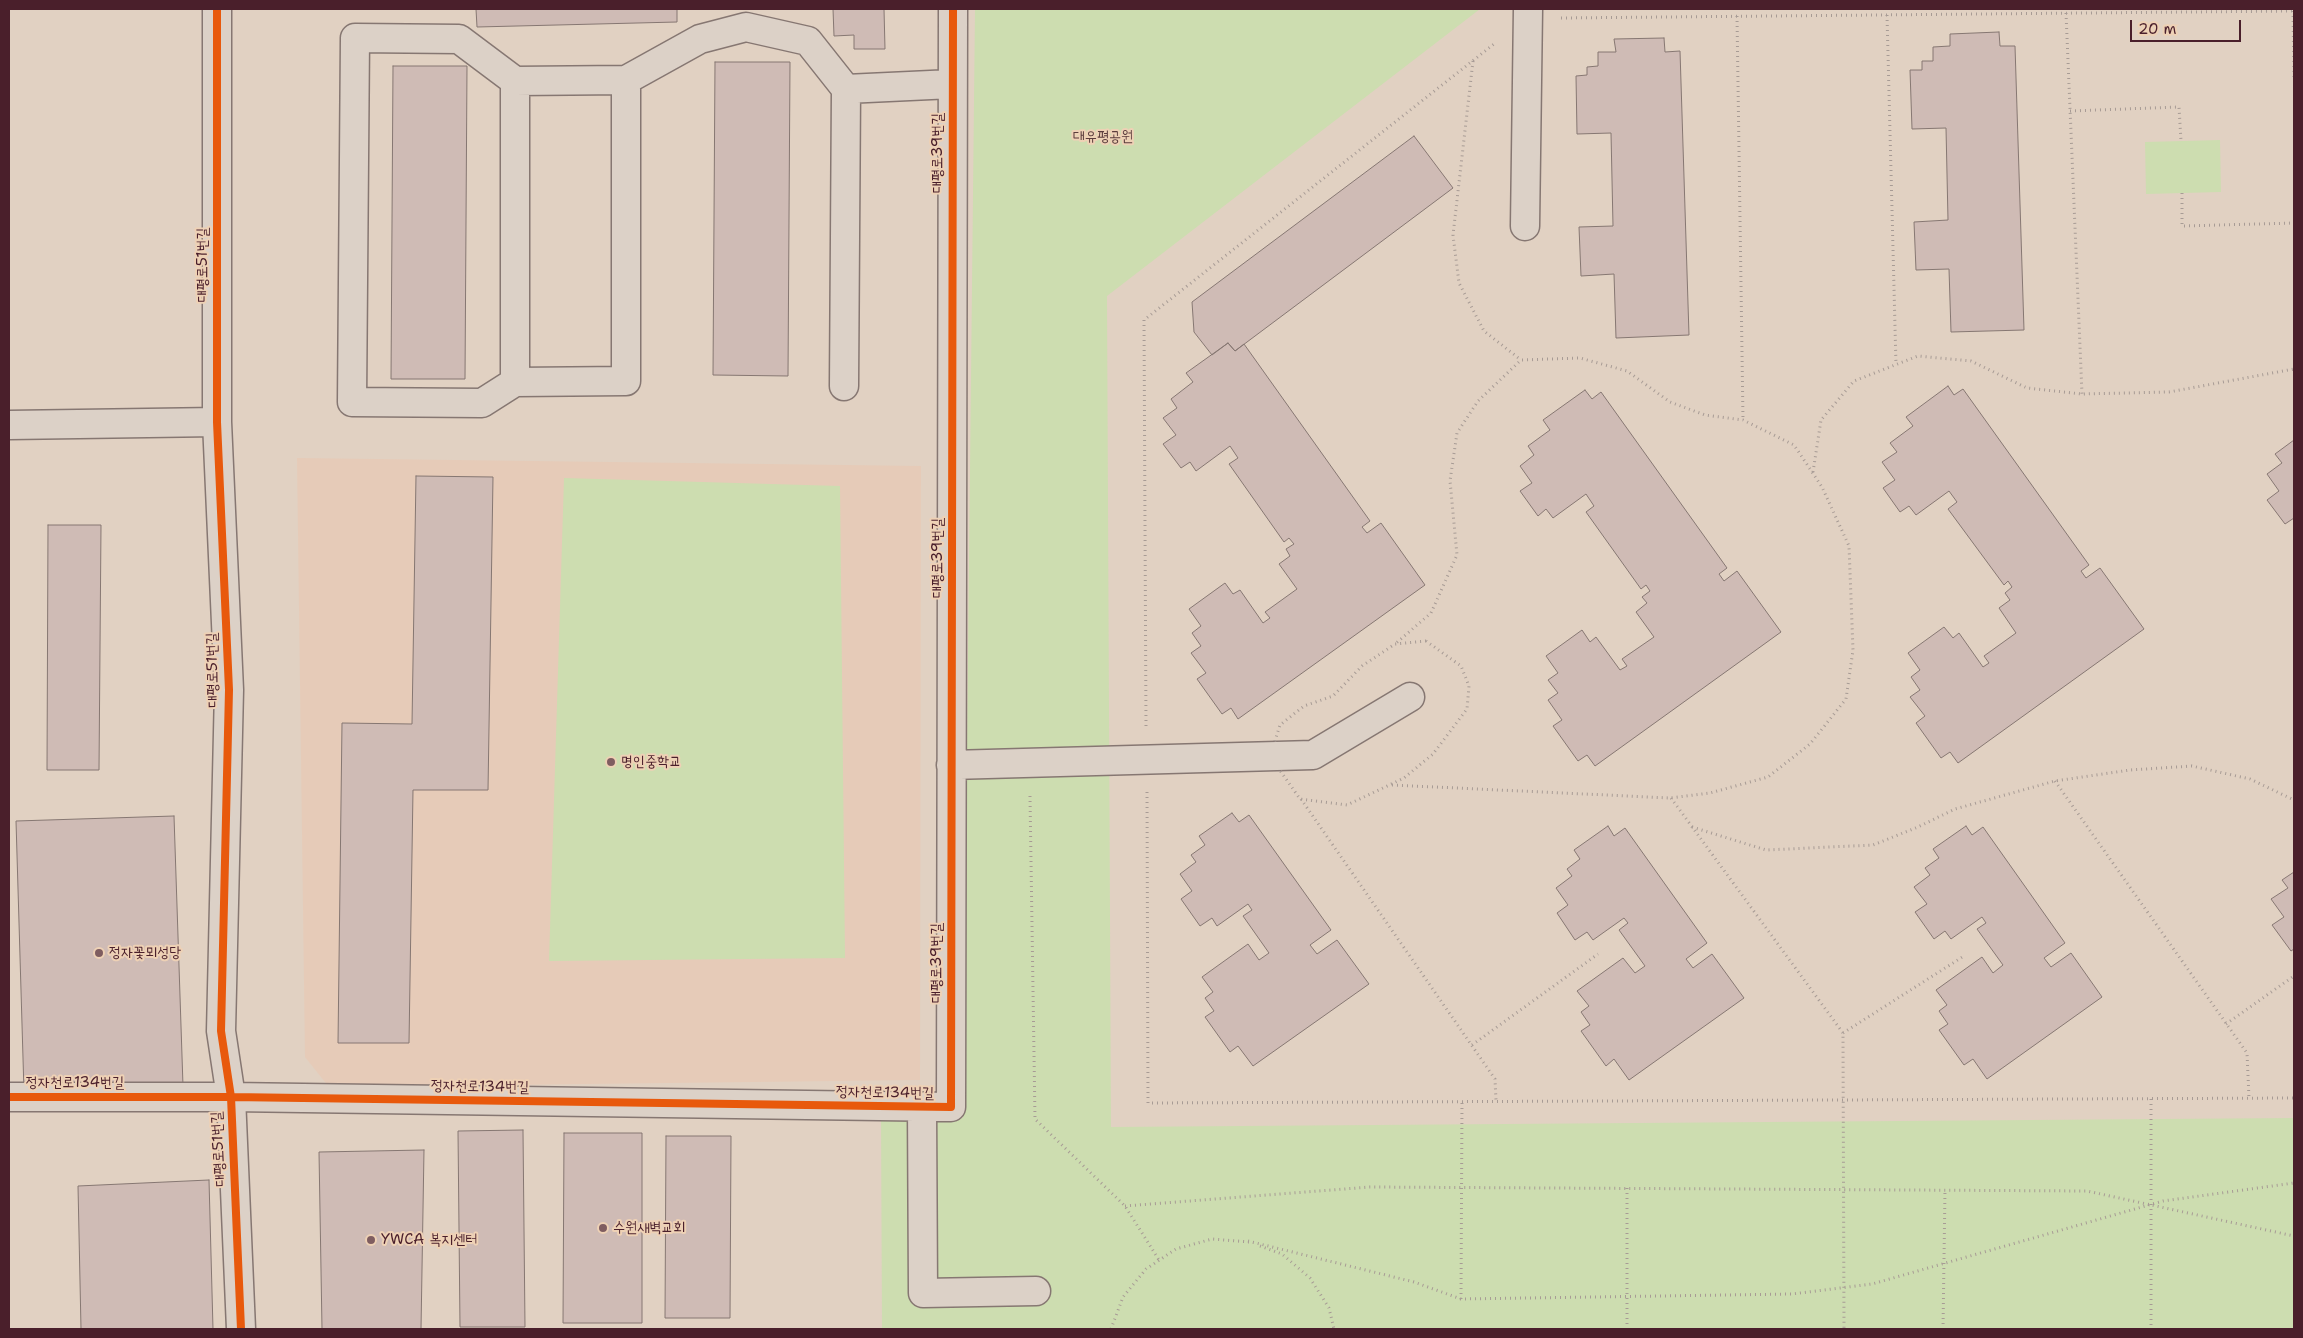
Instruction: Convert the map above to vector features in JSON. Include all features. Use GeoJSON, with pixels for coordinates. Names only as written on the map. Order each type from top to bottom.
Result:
{"type":"FeatureCollection","features":[{"type":"Feature","properties":{"kind":"street","name":"대평로51번길"},"geometry":{"type":"LineString","coordinates":[[217,9],[217,422],[229,690],[221,1031],[231,1097],[241,1329]]}},
{"type":"Feature","properties":{"kind":"street","name":"대평로39번길"},"geometry":{"type":"LineString","coordinates":[[951,1107],[953,9]]}},
{"type":"Feature","properties":{"kind":"street"},"geometry":{"type":"LineString","coordinates":[[1525,226],[1528,13]]}},
{"type":"Feature","properties":{"kind":"street"},"geometry":{"type":"LineString","coordinates":[[626,80],[626,381],[515,382],[482,403],[352,402],[355,38],[460,39],[515,81],[626,80],[700,39],[746,18],[808,41],[846,90],[844,386]]}},
{"type":"Feature","properties":{"kind":"street"},"geometry":{"type":"LineString","coordinates":[[515,81],[515,382]]}},
{"type":"Feature","properties":{"kind":"street"},"geometry":{"type":"LineString","coordinates":[[846,90],[952,84]]}},
{"type":"Feature","properties":{"kind":"street"},"geometry":{"type":"LineString","coordinates":[[9,425],[217,422]]}},
{"type":"Feature","properties":{"kind":"street"},"geometry":{"type":"LineString","coordinates":[[951,765],[1313,756],[1410,697]]}},
{"type":"Feature","properties":{"kind":"street","name":"정자천로134번길"},"geometry":{"type":"LineString","coordinates":[[9,1097],[231,1097],[951,1107]]}},
{"type":"Feature","properties":{"kind":"street"},"geometry":{"type":"LineString","coordinates":[[922,1107],[923,1293],[1036,1291]]}},
{"type":"Feature","properties":{"kind":"path"},"geometry":{"type":"LineString","coordinates":[[2294,80],[2293,11],[1737,16],[1528,13],[1473,61],[1144,320],[1148,1103],[2294,1098]]}},
{"type":"Feature","properties":{"kind":"path"},"geometry":{"type":"LineString","coordinates":[[2066,13],[2082,394]]}},
{"type":"Feature","properties":{"kind":"path"},"geometry":{"type":"LineString","coordinates":[[1887,15],[1896,364]]}},
{"type":"Feature","properties":{"kind":"path"},"geometry":{"type":"LineString","coordinates":[[1737,16],[1743,420]]}},
{"type":"Feature","properties":{"kind":"path"},"geometry":{"type":"LineString","coordinates":[[1392,785],[1670,798],[1710,793],[1768,777],[1810,744],[1846,699],[1853,650],[1849,546],[1822,487],[1794,445],[1743,420],[1705,415],[1670,402],[1627,371],[1580,358],[1521,360],[1484,330],[1459,283],[1453,235],[1473,61]]}},
{"type":"Feature","properties":{"kind":"path"},"geometry":{"type":"LineString","coordinates":[[2070,111],[2179,107],[2181,141]]}},
{"type":"Feature","properties":{"kind":"path"},"geometry":{"type":"LineString","coordinates":[[2182,193],[2182,226],[2294,223]]}},
{"type":"Feature","properties":{"kind":"path"},"geometry":{"type":"LineString","coordinates":[[1813,472],[1821,420],[1854,381],[1918,356],[1971,361],[2027,388],[2082,394],[2169,392],[2294,369]]}},
{"type":"Feature","properties":{"kind":"path"},"geometry":{"type":"LineString","coordinates":[[1395,644],[1431,613],[1456,554],[1450,481],[1457,433],[1478,401],[1521,360]]}},
{"type":"Feature","properties":{"kind":"path"},"geometry":{"type":"LineString","coordinates":[[1030,763],[1035,1119],[1125,1206],[1159,1260]]}},
{"type":"Feature","properties":{"kind":"path"},"geometry":{"type":"LineString","coordinates":[[1692,828],[1766,850],[1873,845],[1918,827],[1954,809],[2054,781],[2130,770],[2192,766],[2250,778],[2294,800]]}},
{"type":"Feature","properties":{"kind":"path"},"geometry":{"type":"LineString","coordinates":[[2054,781],[2246,1053],[2249,1098]]}},
{"type":"Feature","properties":{"kind":"path"},"geometry":{"type":"LineString","coordinates":[[1670,798],[1844,1033],[1842,1188],[1844,1329]]}},
{"type":"Feature","properties":{"kind":"path"},"geometry":{"type":"LineString","coordinates":[[1300,799],[1495,1079],[1496,1100]]}},
{"type":"Feature","properties":{"kind":"path"},"geometry":{"type":"LineString","coordinates":[[1472,1045],[1598,954]]}},
{"type":"Feature","properties":{"kind":"path"},"geometry":{"type":"LineString","coordinates":[[1844,1033],[1964,956]]}},
{"type":"Feature","properties":{"kind":"path"},"geometry":{"type":"LineString","coordinates":[[2226,1024],[2294,976]]}},
{"type":"Feature","properties":{"kind":"path"},"geometry":{"type":"LineString","coordinates":[[2150,1099],[2151,1329]]}},
{"type":"Feature","properties":{"kind":"path"},"geometry":{"type":"LineString","coordinates":[[1461,1299],[1460,1188],[1462,1101]]}},
{"type":"Feature","properties":{"kind":"path"},"geometry":{"type":"LineString","coordinates":[[1111,1329],[1123,1297],[1146,1268],[1176,1248],[1212,1239],[1248,1241],[1414,1282],[1461,1299],[1792,1294],[1872,1284],[2163,1201],[2294,1183]]}},
{"type":"Feature","properties":{"kind":"path"},"geometry":{"type":"LineString","coordinates":[[1125,1206],[1370,1187],[1842,1188],[2087,1191],[2294,1236]]}},
{"type":"Feature","properties":{"kind":"path"},"geometry":{"type":"LineString","coordinates":[[1627,1188],[1627,1329]]}},
{"type":"Feature","properties":{"kind":"path"},"geometry":{"type":"LineString","coordinates":[[1943,1329],[1945,1189]]}},
{"type":"Feature","properties":{"kind":"path"},"geometry":{"type":"LineString","coordinates":[[1248,1241],[1282,1254],[1310,1278],[1329,1308],[1334,1329]]}},
{"type":"Feature","properties":{"kind":"shaded area","name":"명인중학교"},"geometry":{"type":"Polygon","coordinates":[[[297,458],[921,466],[920,1080],[329,1087],[305,1057],[297,458]]]}},
{"type":"Feature","properties":{"kind":"green space","name":"대유평공원"},"geometry":{"type":"Polygon","coordinates":[[[975,9],[1480,9],[1107,296],[1111,1127],[2294,1118],[2294,1329],[882,1329],[881,1119],[963,1118],[975,9]]]}},
{"type":"Feature","properties":{"kind":"green space"},"geometry":{"type":"Polygon","coordinates":[[[2220,140],[2221,192],[2146,194],[2145,142],[2220,140]]]}},
{"type":"Feature","properties":{"kind":"green space"},"geometry":{"type":"Polygon","coordinates":[[[564,478],[840,486],[845,958],[549,961],[564,478]]]}},
{"type":"Feature","properties":{"kind":"building"},"geometry":{"type":"Polygon","coordinates":[[[476,9],[677,9],[677,22],[477,27],[476,9]]]}},
{"type":"Feature","properties":{"kind":"building"},"geometry":{"type":"Polygon","coordinates":[[[833,9],[884,9],[885,49],[854,49],[854,35],[834,36],[833,9]]]}},
{"type":"Feature","properties":{"kind":"building"},"geometry":{"type":"Polygon","coordinates":[[[1999,32],[2000,46],[2015,46],[2024,330],[1951,332],[1949,269],[1916,270],[1914,222],[1948,220],[1946,128],[1912,129],[1910,70],[1922,70],[1922,61],[1933,61],[1933,47],[1950,46],[1950,34],[1999,32]]]}},
{"type":"Feature","properties":{"kind":"building"},"geometry":{"type":"Polygon","coordinates":[[[1664,38],[1665,52],[1680,51],[1689,335],[1616,338],[1614,274],[1581,276],[1579,227],[1613,226],[1611,133],[1577,134],[1576,76],[1587,75],[1587,67],[1598,66],[1598,52],[1616,52],[1614,39],[1664,38]]]}},
{"type":"Feature","properties":{"kind":"building"},"geometry":{"type":"Polygon","coordinates":[[[715,62],[790,62],[788,376],[713,375],[715,62]]]}},
{"type":"Feature","properties":{"kind":"building"},"geometry":{"type":"Polygon","coordinates":[[[393,66],[467,66],[465,379],[391,379],[393,66]]]}},
{"type":"Feature","properties":{"kind":"building"},"geometry":{"type":"Polygon","coordinates":[[[1414,136],[1453,188],[1235,351],[1228,343],[1212,355],[1194,332],[1192,302],[1414,136]]]}},
{"type":"Feature","properties":{"kind":"building"},"geometry":{"type":"Polygon","coordinates":[[[1228,343],[1235,351],[1244,344],[1370,521],[1362,527],[1367,533],[1381,523],[1425,585],[1238,719],[1231,708],[1222,714],[1197,679],[1206,673],[1191,653],[1201,646],[1192,633],[1201,626],[1189,609],[1225,583],[1233,594],[1240,590],[1263,623],[1270,618],[1265,612],[1297,589],[1279,564],[1290,556],[1286,549],[1294,544],[1289,538],[1284,542],[1229,464],[1238,458],[1230,446],[1196,471],[1190,462],[1181,468],[1163,444],[1176,435],[1163,418],[1177,408],[1171,399],[1193,382],[1186,373],[1228,343]]]}},
{"type":"Feature","properties":{"kind":"building"},"geometry":{"type":"Polygon","coordinates":[[[1948,386],[1954,395],[1963,389],[2089,565],[2081,571],[2086,578],[2100,568],[2144,629],[1958,763],[1950,752],[1941,758],[1916,723],[1925,716],[1910,697],[1920,690],[1911,677],[1920,670],[1908,653],[1944,627],[1953,638],[1959,633],[1983,667],[1989,663],[1984,656],[2016,633],[1999,608],[2010,600],[2005,593],[2012,587],[2008,581],[2004,585],[1948,509],[1957,502],[1949,491],[1916,515],[1909,506],[1900,512],[1883,488],[1895,480],[1882,462],[1897,452],[1890,443],[1913,426],[1906,417],[1948,386]]]}},
{"type":"Feature","properties":{"kind":"building"},"geometry":{"type":"Polygon","coordinates":[[[1585,390],[1592,399],[1601,392],[1727,568],[1719,574],[1724,581],[1737,571],[1781,632],[1595,766],[1587,755],[1578,761],[1553,726],[1562,720],[1548,700],[1558,693],[1548,680],[1558,673],[1546,656],[1582,630],[1590,642],[1596,637],[1620,670],[1627,666],[1622,659],[1654,637],[1636,612],[1647,603],[1642,597],[1650,591],[1646,585],[1641,589],[1586,512],[1594,506],[1586,494],[1553,518],[1546,509],[1538,516],[1520,491],[1532,483],[1520,466],[1534,455],[1528,446],[1550,430],[1543,420],[1585,390]]]}},
{"type":"Feature","properties":{"kind":"building"},"geometry":{"type":"Polygon","coordinates":[[[2294,440],[2294,518],[2285,524],[2267,500],[2279,491],[2267,474],[2282,463],[2275,454],[2294,440]]]}},
{"type":"Feature","properties":{"kind":"building"},"geometry":{"type":"Polygon","coordinates":[[[416,476],[493,477],[488,790],[413,790],[409,1043],[338,1043],[342,723],[412,724],[416,476]]]}},
{"type":"Feature","properties":{"kind":"building"},"geometry":{"type":"Polygon","coordinates":[[[48,525],[101,525],[99,770],[47,770],[48,525]]]}},
{"type":"Feature","properties":{"kind":"building"},"geometry":{"type":"Polygon","coordinates":[[[1232,813],[1239,822],[1249,815],[1331,930],[1310,945],[1317,954],[1337,940],[1369,984],[1253,1066],[1238,1046],[1230,1052],[1205,1017],[1214,1011],[1205,998],[1213,992],[1202,977],[1248,944],[1259,960],[1269,953],[1243,916],[1252,910],[1248,904],[1217,926],[1212,918],[1200,926],[1181,899],[1192,891],[1180,874],[1196,862],[1191,855],[1205,845],[1199,836],[1232,813]]]}},
{"type":"Feature","properties":{"kind":"building","name":"정자꽃뫼성당"},"geometry":{"type":"Polygon","coordinates":[[[174,816],[183,1086],[24,1092],[16,821],[174,816]]]}},
{"type":"Feature","properties":{"kind":"building"},"geometry":{"type":"Polygon","coordinates":[[[1608,826],[1614,836],[1625,828],[1707,943],[1686,959],[1693,968],[1712,954],[1744,998],[1629,1080],[1614,1059],[1606,1066],[1581,1031],[1590,1025],[1581,1012],[1589,1006],[1577,991],[1623,958],[1635,973],[1645,966],[1619,930],[1628,923],[1624,918],[1593,940],[1587,932],[1575,940],[1557,913],[1568,905],[1556,888],[1572,876],[1567,869],[1580,859],[1574,850],[1608,826]]]}},
{"type":"Feature","properties":{"kind":"building"},"geometry":{"type":"Polygon","coordinates":[[[1966,826],[1972,835],[1983,827],[2065,943],[2044,958],[2051,967],[2071,953],[2102,997],[1987,1079],[1973,1059],[1964,1065],[1939,1030],[1948,1024],[1939,1011],[1947,1005],[1936,990],[1982,957],[1993,973],[2003,965],[1977,929],[1986,923],[1982,917],[1951,939],[1945,931],[1934,939],[1915,912],[1927,904],[1914,887],[1930,875],[1925,868],[1939,858],[1933,849],[1966,826]]]}},
{"type":"Feature","properties":{"kind":"building"},"geometry":{"type":"Polygon","coordinates":[[[2294,872],[2294,949],[2291,951],[2272,925],[2284,917],[2271,899],[2288,888],[2282,880],[2294,872]]]}},
{"type":"Feature","properties":{"kind":"building"},"geometry":{"type":"Polygon","coordinates":[[[523,1130],[525,1327],[460,1327],[458,1131],[523,1130]]]}},
{"type":"Feature","properties":{"kind":"building","name":"수원새벽교회"},"geometry":{"type":"Polygon","coordinates":[[[564,1133],[642,1133],[642,1323],[563,1323],[564,1133]]]}},
{"type":"Feature","properties":{"kind":"building"},"geometry":{"type":"Polygon","coordinates":[[[666,1136],[731,1136],[730,1318],[665,1318],[666,1136]]]}},
{"type":"Feature","properties":{"kind":"building","name":"YWCA 복지센터"},"geometry":{"type":"Polygon","coordinates":[[[424,1150],[421,1329],[322,1329],[319,1152],[424,1150]]]}},
{"type":"Feature","properties":{"kind":"building"},"geometry":{"type":"Polygon","coordinates":[[[209,1180],[213,1329],[81,1329],[78,1186],[209,1180]]]}},
{"type":"Feature","properties":{"kind":"cycle path"},"geometry":{"type":"LineString","coordinates":[[217,9],[217,422],[229,690],[221,1031],[231,1097],[241,1329]]}},
{"type":"Feature","properties":{"kind":"cycle path"},"geometry":{"type":"LineString","coordinates":[[9,1097],[231,1097],[951,1107],[953,9]]}},
{"type":"Feature","properties":{"kind":"place","name":"명인중학교"},"geometry":{"type":"Point","coordinates":[611,762]}},
{"type":"Feature","properties":{"kind":"place","name":"정자꽃뫼성당"},"geometry":{"type":"Point","coordinates":[99,953]}},
{"type":"Feature","properties":{"kind":"place","name":"수원새벽교회"},"geometry":{"type":"Point","coordinates":[603,1228]}},
{"type":"Feature","properties":{"kind":"place","name":"YWCA 복지센터"},"geometry":{"type":"Point","coordinates":[371,1240]}}]}
